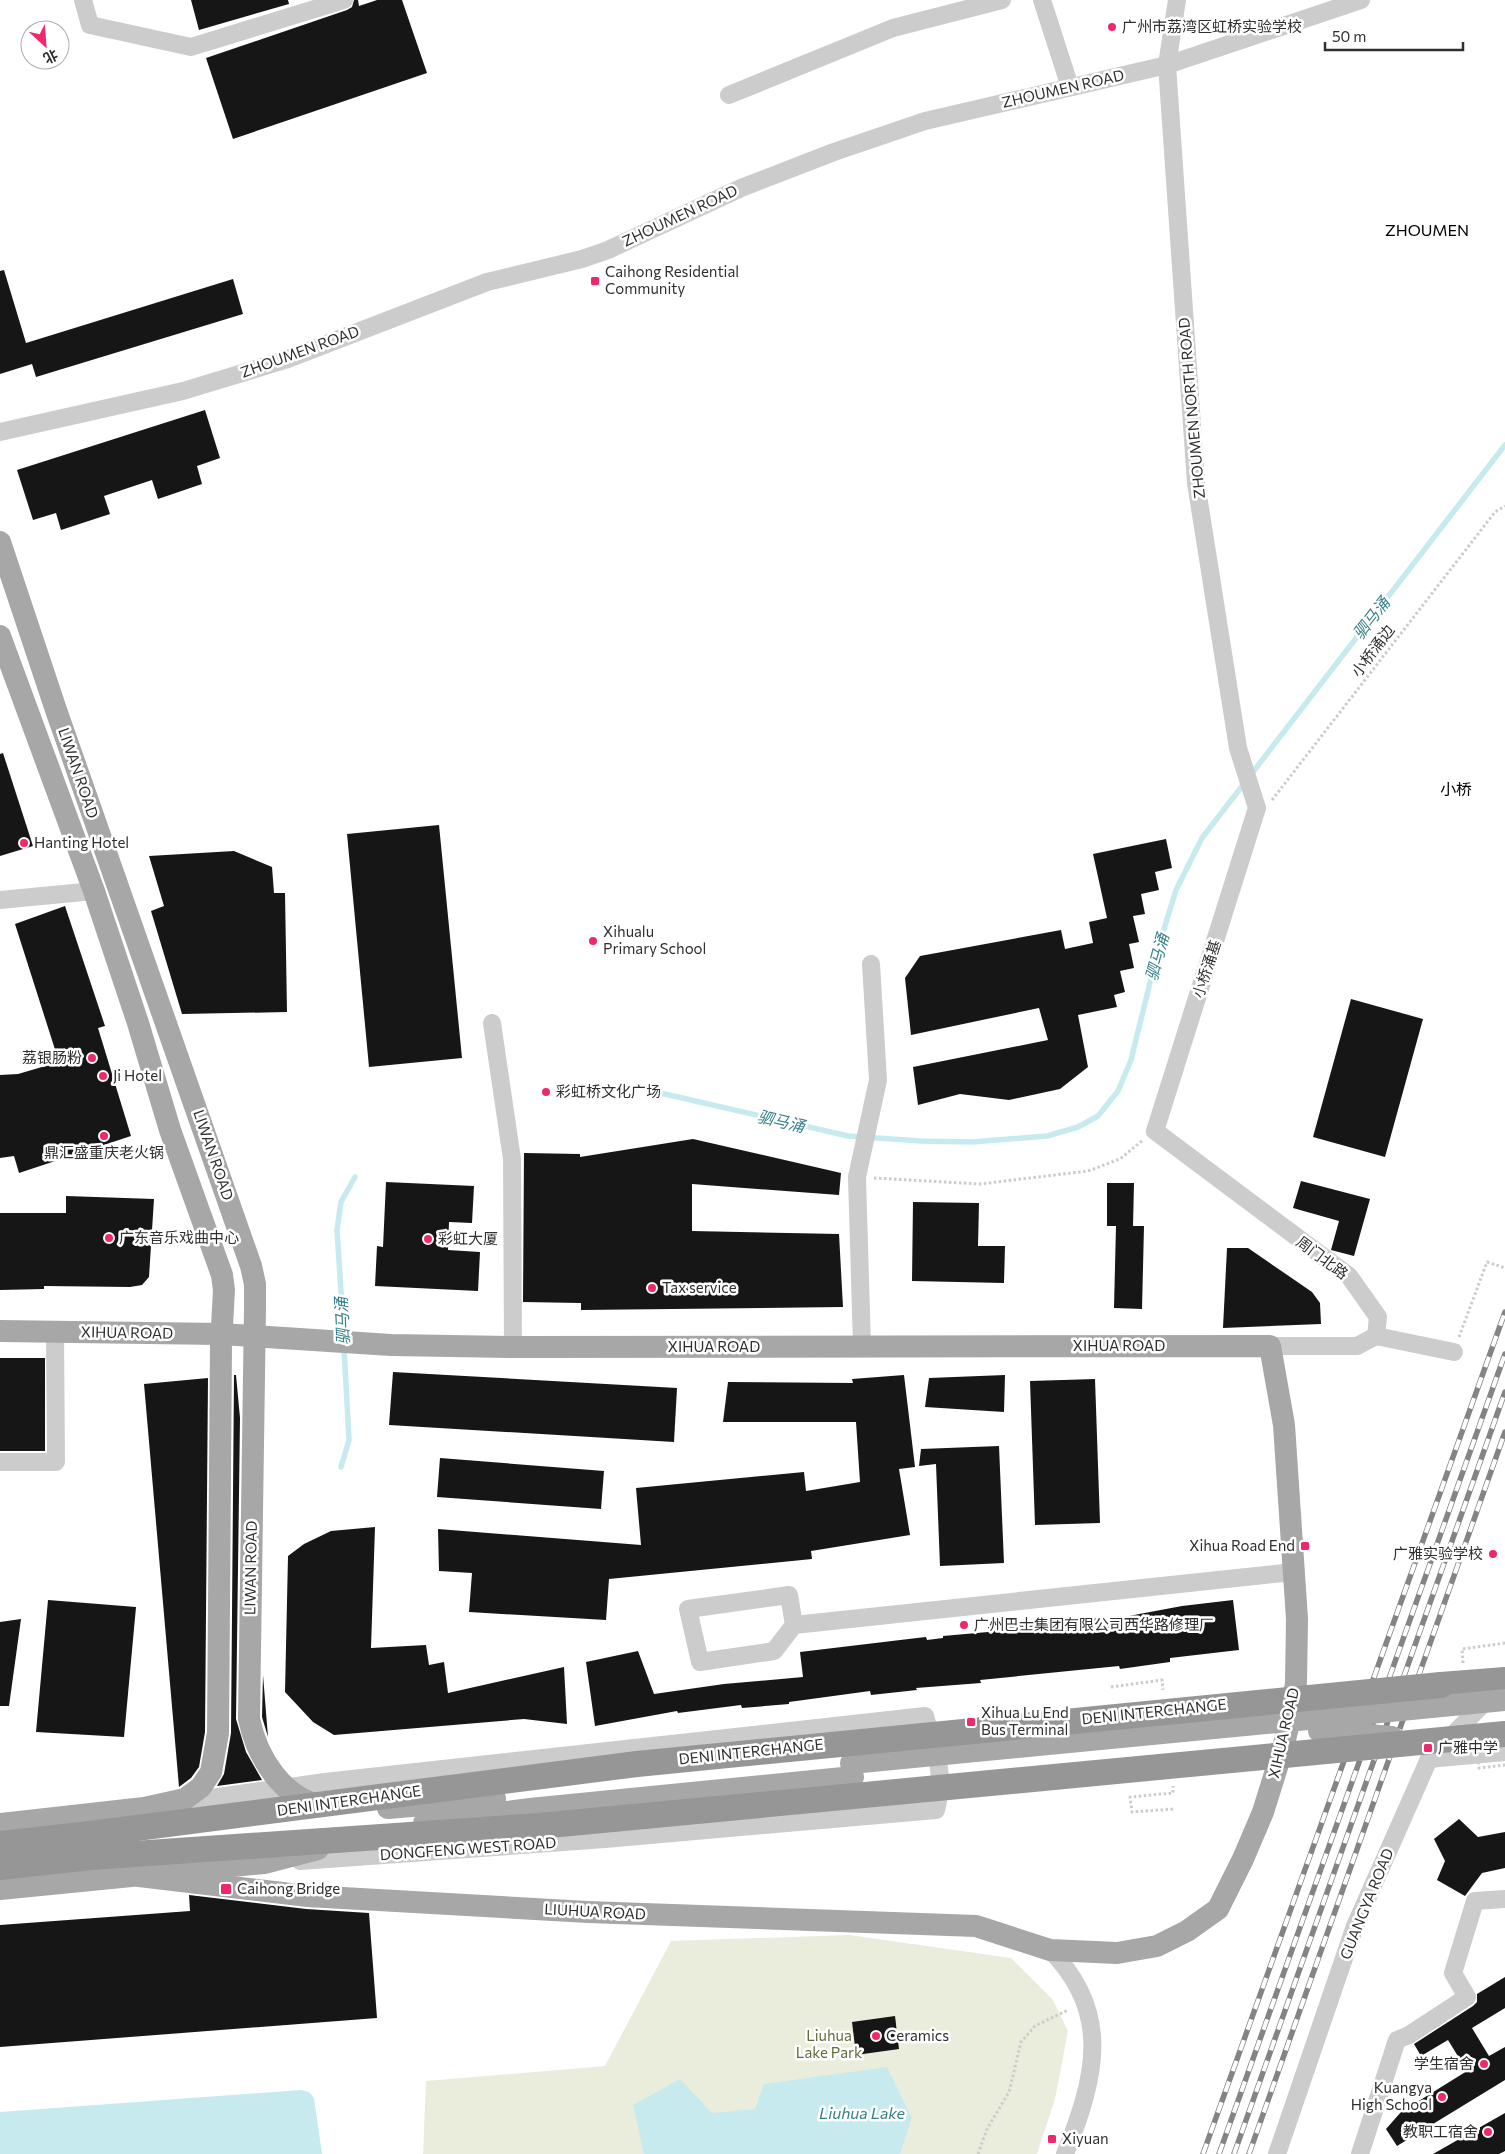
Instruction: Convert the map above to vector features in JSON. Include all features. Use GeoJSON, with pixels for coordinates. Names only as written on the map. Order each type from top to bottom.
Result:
{"type":"FeatureCollection","features":[{"type":"Feature","properties":{"kind":"highway","name":"DENI INTERCHANGE"},"geometry":{"type":"LineString","coordinates":[[0,1844],[322,1806],[637,1764],[1318,1715],[1442,1695],[1505,1681]]}},
{"type":"Feature","properties":{"kind":"highway"},"geometry":{"type":"LineString","coordinates":[[0,1866],[125,1855],[540,1826],[1433,1750],[1505,1734]]}},
{"type":"Feature","properties":{"kind":"main road","name":"LIWAN ROAD"},"geometry":{"type":"LineString","coordinates":[[0,542],[63,729],[251,1266],[255,1284],[249,1719],[253,1740],[284,1787]]}},
{"type":"Feature","properties":{"kind":"main road","name":"LIWAN ROAD"},"geometry":{"type":"LineString","coordinates":[[0,636],[94,891],[138,1023],[170,1130],[222,1275],[224,1290],[221,1334],[218,1733],[215,1755],[211,1772],[201,1787],[185,1799],[144,1808]]}},
{"type":"Feature","properties":{"kind":"main road"},"geometry":{"type":"LineString","coordinates":[[222,1275],[251,1266]]}},
{"type":"Feature","properties":{"kind":"main road","name":"XIHUA ROAD"},"geometry":{"type":"LineString","coordinates":[[0,1331],[221,1334],[253,1338],[391,1345],[513,1347],[1270,1346],[1284,1425],[1297,1627],[1296,1683],[1284,1748],[1263,1812],[1243,1860],[1218,1909]]}},
{"type":"Feature","properties":{"kind":"main road"},"geometry":{"type":"LineString","coordinates":[[1318,1715],[1381,1701],[1442,1695]]}},
{"type":"Feature","properties":{"kind":"main road","name":"DENI INTERCHANGE"},"geometry":{"type":"LineString","coordinates":[[1442,1695],[1505,1700]]}},
{"type":"Feature","properties":{"kind":"main road","name":"DENI INTERCHANGE"},"geometry":{"type":"LineString","coordinates":[[529,1803],[1318,1715],[1505,1712]]}},
{"type":"Feature","properties":{"kind":"main road"},"geometry":{"type":"LineString","coordinates":[[1318,1715],[1433,1750]]}},
{"type":"Feature","properties":{"kind":"main road"},"geometry":{"type":"LineString","coordinates":[[284,1787],[314,1804],[348,1811]]}},
{"type":"Feature","properties":{"kind":"main road"},"geometry":{"type":"LineString","coordinates":[[0,1824],[144,1808],[348,1811],[529,1803]]}},
{"type":"Feature","properties":{"kind":"main road"},"geometry":{"type":"LineString","coordinates":[[264,1863],[394,1828],[529,1803]]}},
{"type":"Feature","properties":{"kind":"main road","name":"DONGFENG WEST ROAD"},"geometry":{"type":"LineString","coordinates":[[0,1889],[264,1863]]}},
{"type":"Feature","properties":{"kind":"main road","name":"LIUHUA ROAD"},"geometry":{"type":"LineString","coordinates":[[139,1876],[308,1896],[588,1912],[976,1926],[1050,1950],[1117,1954],[1157,1946],[1187,1931],[1218,1909]]}},
{"type":"Feature","properties":{"kind":"street"},"geometry":{"type":"LineString","coordinates":[[83,0],[90,25],[192,48],[344,0]]}},
{"type":"Feature","properties":{"kind":"street"},"geometry":{"type":"LineString","coordinates":[[729,95],[894,28],[1002,0]]}},
{"type":"Feature","properties":{"kind":"street"},"geometry":{"type":"LineString","coordinates":[[1042,0],[1070,86]]}},
{"type":"Feature","properties":{"kind":"street","name":"ZHOUMEN NORTH ROAD"},"geometry":{"type":"LineString","coordinates":[[1177,0],[1167,65],[1196,483],[1238,748],[1257,808]]}},
{"type":"Feature","properties":{"kind":"street","name":"ZHOUMEN ROAD"},"geometry":{"type":"LineString","coordinates":[[0,432],[183,391],[285,360],[486,282],[582,259],[608,250],[741,188],[834,152],[925,121],[1167,65],[1361,0]]}},
{"type":"Feature","properties":{"kind":"street","name":"小桥涌基"},"geometry":{"type":"LineString","coordinates":[[1155,1131],[1257,808]]}},
{"type":"Feature","properties":{"kind":"street"},"geometry":{"type":"LineString","coordinates":[[0,900],[94,891]]}},
{"type":"Feature","properties":{"kind":"street"},"geometry":{"type":"LineString","coordinates":[[862,1346],[857,1177],[878,1080],[871,964]]}},
{"type":"Feature","properties":{"kind":"street"},"geometry":{"type":"LineString","coordinates":[[492,1023],[512,1160],[513,1347]]}},
{"type":"Feature","properties":{"kind":"street","name":"周门北路"},"geometry":{"type":"LineString","coordinates":[[1155,1131],[1349,1276],[1378,1317],[1376,1336]]}},
{"type":"Feature","properties":{"kind":"street"},"geometry":{"type":"LineString","coordinates":[[0,1462],[56,1462],[55,1332]]}},
{"type":"Feature","properties":{"kind":"street"},"geometry":{"type":"LineString","coordinates":[[1270,1346],[1357,1346],[1376,1336],[1454,1352]]}},
{"type":"Feature","properties":{"kind":"street"},"geometry":{"type":"LineString","coordinates":[[794,1625],[789,1595],[688,1609],[700,1662],[774,1651],[794,1625],[1293,1572]]}},
{"type":"Feature","properties":{"kind":"street","name":"GUANGYA ROAD"},"geometry":{"type":"LineString","coordinates":[[1277,2154],[1355,1926],[1433,1750],[1505,1681]]}},
{"type":"Feature","properties":{"kind":"street","name":"DONGFENG WEST ROAD"},"geometry":{"type":"LineString","coordinates":[[264,1863],[596,1839],[936,1810],[942,1790],[941,1777],[925,1716],[284,1787]]}},
{"type":"Feature","properties":{"kind":"street"},"geometry":{"type":"LineString","coordinates":[[1433,1750],[1505,1752]]}},
{"type":"Feature","properties":{"kind":"street"},"geometry":{"type":"LineString","coordinates":[[144,1808],[284,1787]]}},
{"type":"Feature","properties":{"kind":"street"},"geometry":{"type":"LineString","coordinates":[[1360,2154],[1397,2040],[1409,2035],[1467,1997],[1453,1972],[1475,1901],[1505,1899]]}},
{"type":"Feature","properties":{"kind":"street","name":"LIUHUA ROAD"},"geometry":{"type":"LineString","coordinates":[[1050,1950],[1067,1968],[1086,2002],[1091,2017],[1093,2046],[1087,2088],[1065,2154]]}},
{"type":"Feature","properties":{"kind":"path","name":"小桥涌边"},"geometry":{"type":"LineString","coordinates":[[1257,808],[1275,799],[1495,512],[1505,506]]}},
{"type":"Feature","properties":{"kind":"path"},"geometry":{"type":"LineString","coordinates":[[857,1177],[980,1184],[1088,1171],[1120,1158],[1155,1131]]}},
{"type":"Feature","properties":{"kind":"path"},"geometry":{"type":"LineString","coordinates":[[1454,1352],[1487,1262],[1505,1268]]}},
{"type":"Feature","properties":{"kind":"path"},"geometry":{"type":"LineString","coordinates":[[1464,1669],[1462,1648],[1505,1643]]}},
{"type":"Feature","properties":{"kind":"path"},"geometry":{"type":"LineString","coordinates":[[1111,1687],[1162,1680],[1163,1696]]}},
{"type":"Feature","properties":{"kind":"path"},"geometry":{"type":"LineString","coordinates":[[1478,1751],[1479,1768],[1505,1765]]}},
{"type":"Feature","properties":{"kind":"path"},"geometry":{"type":"LineString","coordinates":[[1173,1780],[1173,1793],[1130,1797],[1132,1812],[1173,1809]]}},
{"type":"Feature","properties":{"kind":"path"},"geometry":{"type":"LineString","coordinates":[[978,2154],[987,2129],[1009,2092],[1021,2042],[1034,2026],[1086,2002]]}},
{"type":"Feature","properties":{"kind":"green space","name":"Liuhua Lake Park"},"geometry":{"type":"Polygon","coordinates":[[[849,1935],[1011,1958],[1053,2000],[1068,2031],[1055,2099],[1037,2154],[423,2154],[426,2081],[605,2066],[671,1941],[849,1935]]]}},
{"type":"Feature","properties":{"kind":"water","name":"Liuhua Lake"},"geometry":{"type":"Polygon","coordinates":[[[887,2067],[912,2118],[900,2154],[644,2154],[633,2105],[680,2079],[712,2113],[755,2109],[764,2084],[887,2067]]]}},
{"type":"Feature","properties":{"kind":"water"},"geometry":{"type":"Polygon","coordinates":[[[301,2090],[309,2092],[314,2098],[322,2154],[0,2154],[0,2112],[301,2090]]]}},
{"type":"Feature","properties":{"kind":"building"},"geometry":{"type":"Polygon","coordinates":[[[191,0],[288,0],[289,4],[199,30],[191,0]]]}},
{"type":"Feature","properties":{"kind":"building"},"geometry":{"type":"Polygon","coordinates":[[[354,0],[358,0],[359,6],[377,0],[402,0],[427,73],[233,139],[206,58],[347,10],[352,7],[354,0]]]}},
{"type":"Feature","properties":{"kind":"building"},"geometry":{"type":"Polygon","coordinates":[[[4,270],[26,343],[233,279],[243,314],[36,377],[32,364],[0,374],[0,271],[4,270]]]}},
{"type":"Feature","properties":{"kind":"building"},"geometry":{"type":"Polygon","coordinates":[[[205,410],[220,458],[197,466],[202,484],[158,499],[152,480],[104,496],[110,514],[61,530],[56,513],[33,520],[17,470],[205,410]]]}},
{"type":"Feature","properties":{"kind":"building"},"geometry":{"type":"Polygon","coordinates":[[[3,753],[33,846],[0,856],[0,754],[3,753]]]}},
{"type":"Feature","properties":{"kind":"building"},"geometry":{"type":"Polygon","coordinates":[[[439,825],[462,1058],[369,1067],[347,834],[439,825]]]}},
{"type":"Feature","properties":{"kind":"building"},"geometry":{"type":"Polygon","coordinates":[[[1166,839],[1172,868],[1155,872],[1159,890],[1141,894],[1145,914],[1133,916],[1139,942],[1129,944],[1134,968],[1120,971],[1125,992],[1114,995],[1117,1007],[1078,1015],[1088,1067],[1060,1089],[1009,1100],[960,1094],[918,1105],[913,1067],[1048,1040],[1039,1008],[911,1035],[905,978],[920,956],[1061,930],[1065,949],[1093,943],[1089,922],[1107,918],[1093,854],[1166,839]]]}},
{"type":"Feature","properties":{"kind":"building"},"geometry":{"type":"Polygon","coordinates":[[[234,851],[272,867],[274,893],[285,893],[287,1012],[182,1014],[151,911],[164,906],[149,856],[234,851]]]}},
{"type":"Feature","properties":{"kind":"building"},"geometry":{"type":"Polygon","coordinates":[[[65,906],[105,1026],[98,1028],[131,1136],[19,1173],[14,1156],[0,1158],[0,1075],[18,1074],[59,1062],[15,924],[65,906]]]}},
{"type":"Feature","properties":{"kind":"building"},"geometry":{"type":"Polygon","coordinates":[[[1351,999],[1423,1019],[1385,1157],[1313,1137],[1351,999]]]}},
{"type":"Feature","properties":{"kind":"building"},"geometry":{"type":"Polygon","coordinates":[[[693,1139],[841,1173],[839,1195],[692,1184],[692,1231],[839,1234],[843,1307],[581,1310],[581,1303],[523,1302],[524,1153],[580,1154],[580,1157],[693,1139]]]}},
{"type":"Feature","properties":{"kind":"building"},"geometry":{"type":"Polygon","coordinates":[[[1301,1181],[1370,1199],[1354,1256],[1331,1250],[1339,1221],[1293,1208],[1301,1181]]]}},
{"type":"Feature","properties":{"kind":"building","name":"彩虹大厦"},"geometry":{"type":"Polygon","coordinates":[[[386,1182],[474,1186],[472,1223],[449,1222],[448,1250],[480,1252],[478,1291],[375,1286],[377,1246],[383,1247],[386,1182]]]}},
{"type":"Feature","properties":{"kind":"building"},"geometry":{"type":"Polygon","coordinates":[[[1107,1183],[1134,1183],[1133,1226],[1144,1226],[1142,1309],[1114,1308],[1116,1226],[1107,1226],[1107,1183]]]}},
{"type":"Feature","properties":{"kind":"building","name":"广东音乐戏曲中心"},"geometry":{"type":"Polygon","coordinates":[[[66,1196],[154,1199],[149,1277],[142,1285],[130,1287],[44,1286],[44,1289],[0,1290],[0,1213],[66,1213],[66,1196]]]}},
{"type":"Feature","properties":{"kind":"building"},"geometry":{"type":"Polygon","coordinates":[[[913,1202],[979,1203],[978,1246],[1005,1246],[1004,1283],[912,1281],[913,1202]]]}},
{"type":"Feature","properties":{"kind":"building"},"geometry":{"type":"Polygon","coordinates":[[[1227,1248],[1248,1248],[1312,1292],[1320,1303],[1321,1324],[1223,1328],[1227,1248]]]}},
{"type":"Feature","properties":{"kind":"building"},"geometry":{"type":"Polygon","coordinates":[[[0,1358],[45,1358],[45,1451],[0,1451],[0,1358]]]}},
{"type":"Feature","properties":{"kind":"building"},"geometry":{"type":"Polygon","coordinates":[[[393,1372],[677,1388],[674,1442],[389,1425],[393,1372]]]}},
{"type":"Feature","properties":{"kind":"building"},"geometry":{"type":"Polygon","coordinates":[[[234,1375],[236,1375],[240,1418],[236,1719],[246,1752],[262,1780],[217,1786],[224,1774],[231,1733],[234,1375]]]}},
{"type":"Feature","properties":{"kind":"building"},"geometry":{"type":"Polygon","coordinates":[[[904,1375],[915,1467],[899,1469],[910,1535],[811,1551],[812,1559],[609,1579],[606,1620],[469,1612],[472,1573],[439,1571],[438,1529],[641,1545],[636,1488],[804,1472],[806,1491],[860,1482],[856,1422],[723,1422],[728,1382],[853,1383],[852,1379],[904,1375]]]}},
{"type":"Feature","properties":{"kind":"building"},"geometry":{"type":"Polygon","coordinates":[[[1005,1375],[1004,1412],[925,1407],[929,1378],[1005,1375]]]}},
{"type":"Feature","properties":{"kind":"building"},"geometry":{"type":"Polygon","coordinates":[[[208,1378],[205,1732],[199,1767],[191,1778],[179,1787],[144,1384],[208,1378]]]}},
{"type":"Feature","properties":{"kind":"building"},"geometry":{"type":"Polygon","coordinates":[[[1095,1379],[1100,1523],[1035,1525],[1030,1381],[1095,1379]]]}},
{"type":"Feature","properties":{"kind":"building"},"geometry":{"type":"Polygon","coordinates":[[[999,1446],[1004,1563],[940,1566],[936,1464],[919,1466],[921,1449],[999,1446]]]}},
{"type":"Feature","properties":{"kind":"building"},"geometry":{"type":"Polygon","coordinates":[[[440,1458],[604,1471],[601,1509],[437,1497],[440,1458]]]}},
{"type":"Feature","properties":{"kind":"building"},"geometry":{"type":"Polygon","coordinates":[[[375,1527],[371,1648],[426,1645],[429,1665],[444,1662],[448,1693],[564,1667],[567,1724],[524,1719],[334,1735],[313,1722],[285,1692],[288,1556],[304,1544],[331,1531],[375,1527]]]}},
{"type":"Feature","properties":{"kind":"building"},"geometry":{"type":"Polygon","coordinates":[[[48,1600],[136,1607],[124,1737],[36,1732],[48,1600]]]}},
{"type":"Feature","properties":{"kind":"building"},"geometry":{"type":"Polygon","coordinates":[[[1233,1600],[1239,1650],[1170,1658],[1170,1662],[1120,1669],[1119,1666],[980,1680],[981,1683],[916,1688],[917,1690],[871,1695],[870,1691],[789,1702],[789,1704],[742,1708],[741,1705],[678,1713],[677,1711],[595,1726],[586,1662],[638,1651],[654,1694],[724,1684],[803,1677],[800,1652],[926,1637],[927,1640],[943,1638],[943,1636],[988,1632],[988,1627],[1102,1618],[1102,1621],[1182,1606],[1233,1600]]]}},
{"type":"Feature","properties":{"kind":"building"},"geometry":{"type":"Polygon","coordinates":[[[21,1619],[9,1706],[0,1706],[0,1622],[21,1619]]]}},
{"type":"Feature","properties":{"kind":"building"},"geometry":{"type":"Polygon","coordinates":[[[263,1675],[268,1737],[262,1717],[263,1675]]]}},
{"type":"Feature","properties":{"kind":"building"},"geometry":{"type":"Polygon","coordinates":[[[1459,1819],[1478,1837],[1505,1832],[1505,1868],[1482,1873],[1465,1896],[1437,1880],[1445,1861],[1434,1839],[1459,1819]]]}},
{"type":"Feature","properties":{"kind":"building","name":"Caihong Bridge"},"geometry":{"type":"Polygon","coordinates":[[[189,1895],[306,1909],[369,1913],[377,2018],[0,2047],[0,1925],[190,1911],[189,1895]]]}},
{"type":"Feature","properties":{"kind":"building","name":"学生宿舍"},"geometry":{"type":"Polygon","coordinates":[[[1505,1977],[1505,2008],[1472,2028],[1489,2056],[1505,2047],[1505,2080],[1397,2146],[1386,2129],[1401,2112],[1467,2071],[1448,2040],[1421,2056],[1414,2044],[1473,2006],[1477,2002],[1477,1994],[1505,1977]]]}},
{"type":"Feature","properties":{"kind":"building","name":"Ceramics"},"geometry":{"type":"Polygon","coordinates":[[[895,2016],[899,2049],[856,2055],[852,2022],[895,2016]]]}},
{"type":"Feature","properties":{"kind":"building","name":"教职工宿舍"},"geometry":{"type":"Polygon","coordinates":[[[1505,2113],[1505,2151],[1499,2154],[1433,2154],[1505,2113]]]}},
{"type":"Feature","properties":{"kind":"waterway","name":"驷马涌"},"geometry":{"type":"LineString","coordinates":[[656,1092],[848,1136],[921,1141],[972,1142],[1047,1136],[1078,1127],[1098,1116],[1118,1091],[1131,1060],[1160,942],[1176,890],[1202,838],[1505,445]]}},
{"type":"Feature","properties":{"kind":"waterway","name":"驷马涌"},"geometry":{"type":"LineString","coordinates":[[344,1338],[337,1230],[341,1202],[355,1177]]}},
{"type":"Feature","properties":{"kind":"waterway","name":"驷马涌"},"geometry":{"type":"LineString","coordinates":[[341,1467],[349,1440],[344,1348]]}},
{"type":"Feature","properties":{"kind":"railway"},"geometry":{"type":"LineString","coordinates":[[1203,2154],[1505,1312]]}},
{"type":"Feature","properties":{"kind":"railway"},"geometry":{"type":"LineString","coordinates":[[1219,2154],[1505,1354]]}},
{"type":"Feature","properties":{"kind":"railway"},"geometry":{"type":"LineString","coordinates":[[1234,2154],[1505,1392]]}},
{"type":"Feature","properties":{"kind":"railway"},"geometry":{"type":"LineString","coordinates":[[1249,2154],[1505,1432]]}},
{"type":"Feature","properties":{"kind":"place","name":"广州市荔湾区虹桥实验学校"},"geometry":{"type":"Point","coordinates":[1112,27]}},
{"type":"Feature","properties":{"kind":"place","name":"Caihong Residential Community"},"geometry":{"type":"Point","coordinates":[595,281]}},
{"type":"Feature","properties":{"kind":"place","name":"Hanting Hotel"},"geometry":{"type":"Point","coordinates":[24,843]}},
{"type":"Feature","properties":{"kind":"place","name":"Xihualu Primary School"},"geometry":{"type":"Point","coordinates":[593,941]}},
{"type":"Feature","properties":{"kind":"place","name":"荔银肠粉"},"geometry":{"type":"Point","coordinates":[92,1058]}},
{"type":"Feature","properties":{"kind":"place","name":"Ji Hotel"},"geometry":{"type":"Point","coordinates":[103,1076]}},
{"type":"Feature","properties":{"kind":"place","name":"彩虹桥文化广场"},"geometry":{"type":"Point","coordinates":[546,1092]}},
{"type":"Feature","properties":{"kind":"place","name":"鼎汇盛重庆老火锅"},"geometry":{"type":"Point","coordinates":[104,1136]}},
{"type":"Feature","properties":{"kind":"place","name":"广东音乐戏曲中心"},"geometry":{"type":"Point","coordinates":[109,1238]}},
{"type":"Feature","properties":{"kind":"place","name":"彩虹大厦"},"geometry":{"type":"Point","coordinates":[428,1239]}},
{"type":"Feature","properties":{"kind":"place","name":"Tax service"},"geometry":{"type":"Point","coordinates":[652,1288]}},
{"type":"Feature","properties":{"kind":"place","name":"Xihua Road End"},"geometry":{"type":"Point","coordinates":[1305,1546]}},
{"type":"Feature","properties":{"kind":"place","name":"广雅实验学校"},"geometry":{"type":"Point","coordinates":[1493,1554]}},
{"type":"Feature","properties":{"kind":"place","name":"广州巴士集团有限公司西华路修理厂"},"geometry":{"type":"Point","coordinates":[964,1625]}},
{"type":"Feature","properties":{"kind":"place","name":"Xihua Lu End Bus Terminal"},"geometry":{"type":"Point","coordinates":[971,1722]}},
{"type":"Feature","properties":{"kind":"place","name":"广雅中学"},"geometry":{"type":"Point","coordinates":[1428,1748]}},
{"type":"Feature","properties":{"kind":"place","name":"Caihong Bridge"},"geometry":{"type":"Point","coordinates":[226,1889]}},
{"type":"Feature","properties":{"kind":"place","name":"Ceramics"},"geometry":{"type":"Point","coordinates":[876,2036]}},
{"type":"Feature","properties":{"kind":"place","name":"学生宿舍"},"geometry":{"type":"Point","coordinates":[1484,2064]}},
{"type":"Feature","properties":{"kind":"place","name":"Kuangya High School"},"geometry":{"type":"Point","coordinates":[1442,2097]}},
{"type":"Feature","properties":{"kind":"place","name":"教职工宿舍"},"geometry":{"type":"Point","coordinates":[1488,2132]}},
{"type":"Feature","properties":{"kind":"place","name":"Xiyuan"},"geometry":{"type":"Point","coordinates":[1052,2139]}},
{"type":"Feature","properties":{"kind":"district","name":"ZHOUMEN"},"geometry":{"type":"Point","coordinates":[1427,230]}},
{"type":"Feature","properties":{"kind":"district","name":"小桥"},"geometry":{"type":"Point","coordinates":[1456,789]}}]}
